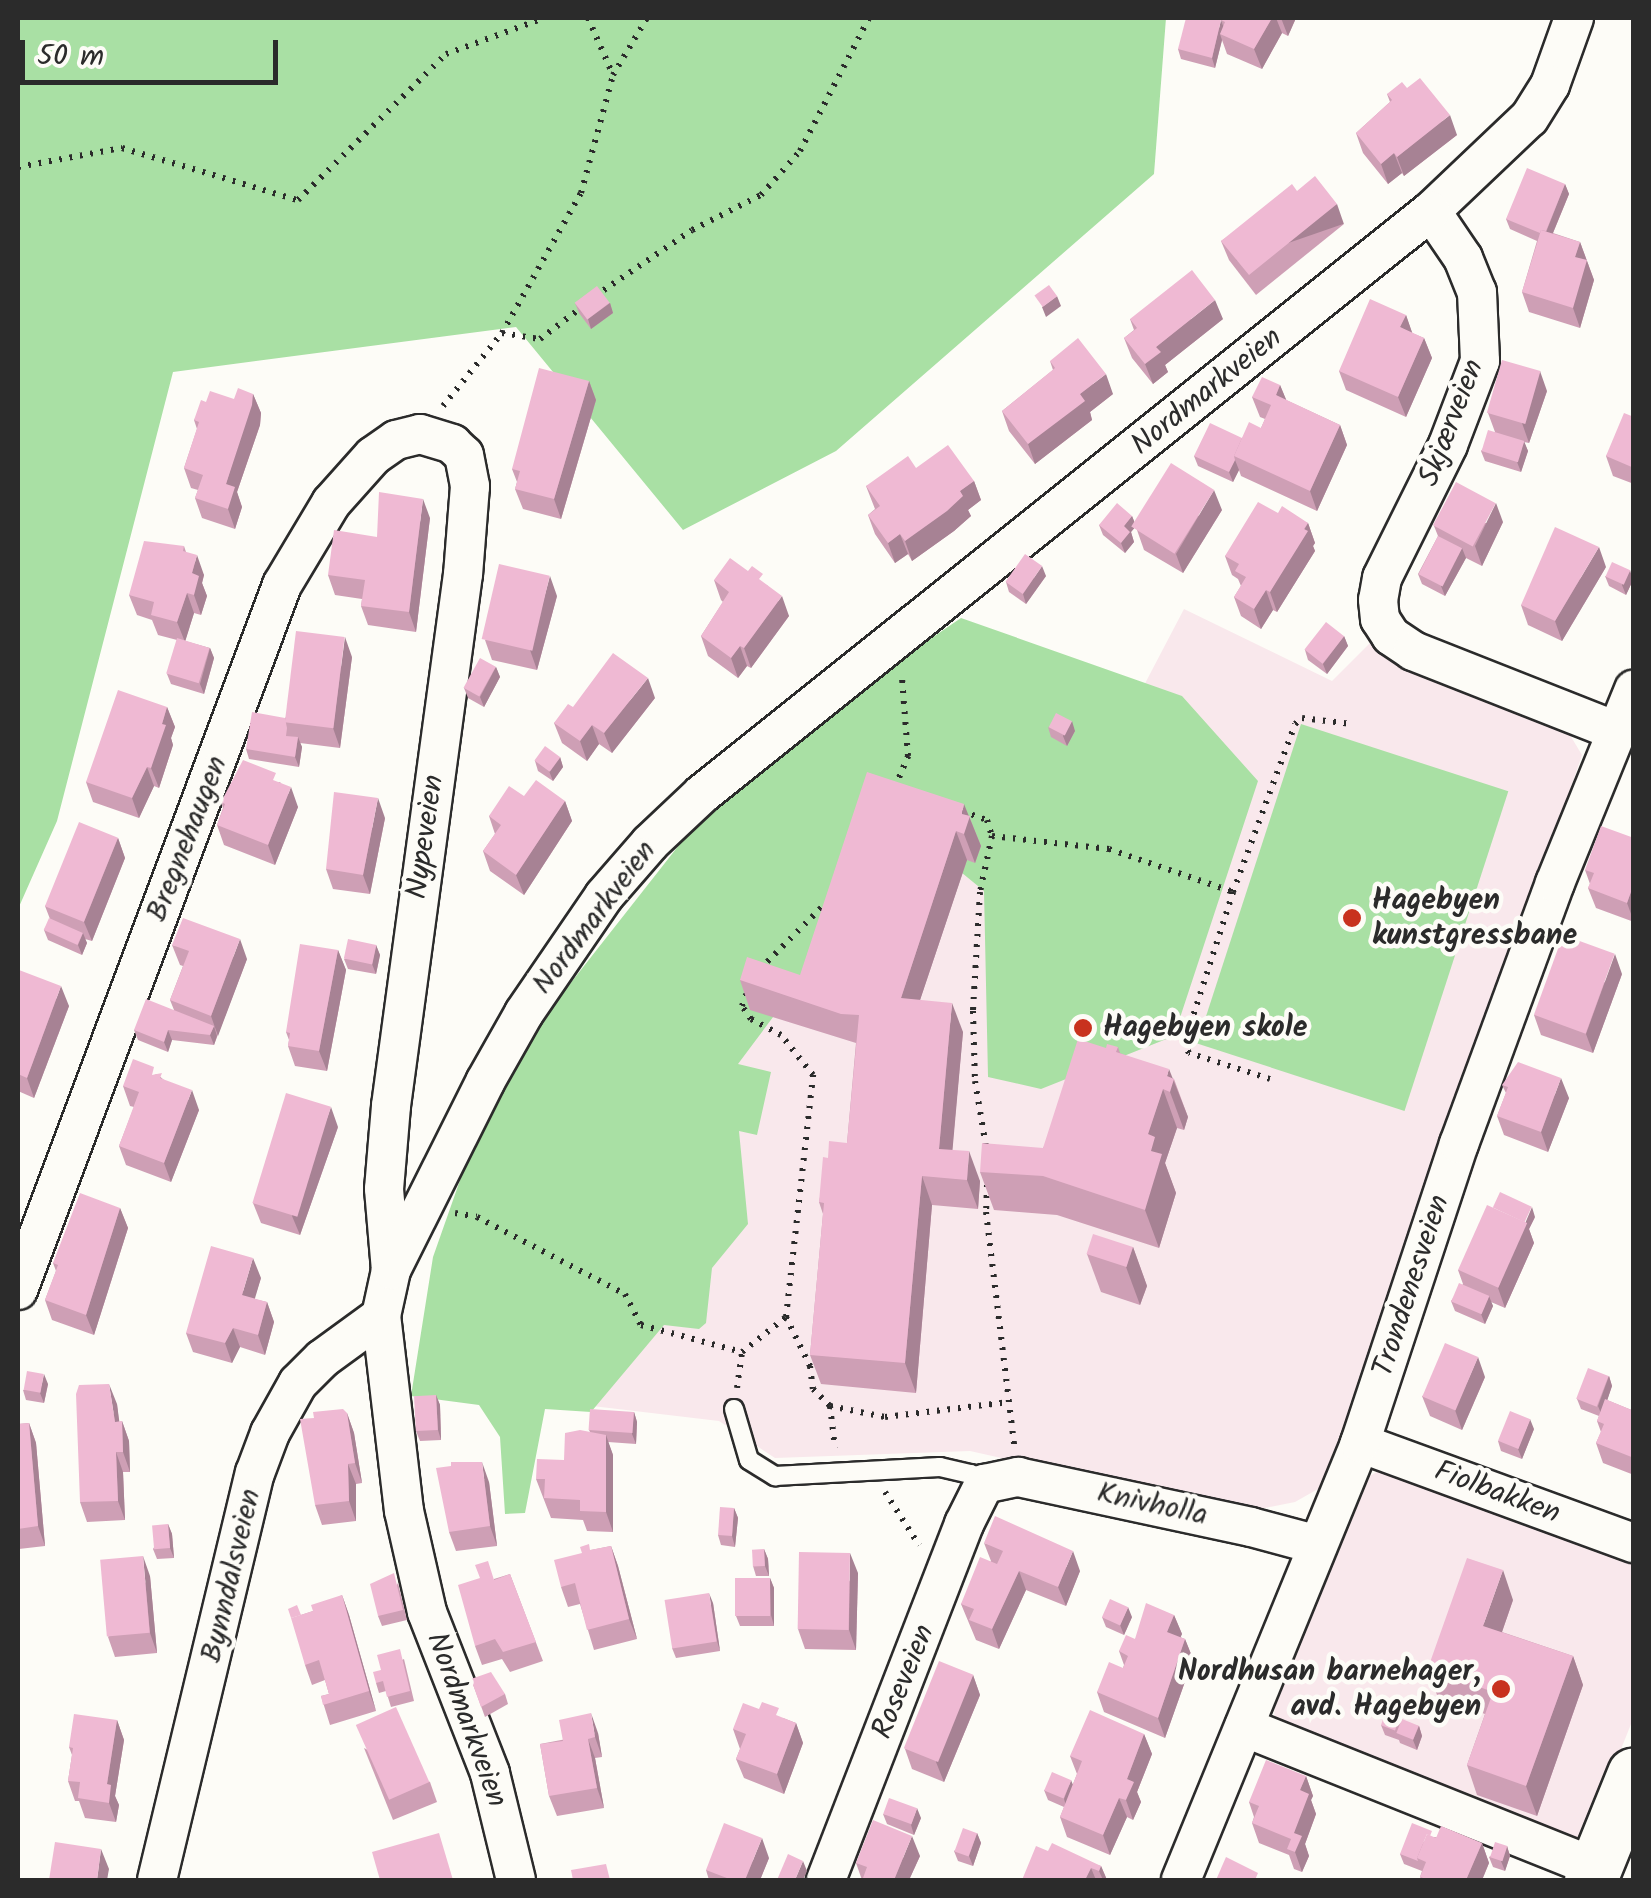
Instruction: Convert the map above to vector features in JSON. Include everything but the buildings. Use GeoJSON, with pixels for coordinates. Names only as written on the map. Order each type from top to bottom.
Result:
{"type":"FeatureCollection","features":[{"type":"Feature","properties":{"kind":"main road"},"geometry":{"type":"LineString","coordinates":[[1594,1874],[1634,1774]]}},
{"type":"Feature","properties":{"kind":"street"},"geometry":{"type":"LineString","coordinates":[[1431,211],[1528,118],[1550,85],[1574,18]]}},
{"type":"Feature","properties":{"kind":"street","name":"Nordmarkveien"},"geometry":{"type":"LineString","coordinates":[[516,1880],[490,1773],[427,1612],[404,1511],[381,1316],[391,1270],[524,1012],[604,896],[650,843],[702,794],[1431,211]]}},
{"type":"Feature","properties":{"kind":"street","name":"Skjærveien"},"geometry":{"type":"LineString","coordinates":[[1431,211],[1463,258],[1477,292],[1480,361],[1448,446],[1382,578],[1380,618],[1391,636],[1413,652],[1616,730]]}},
{"type":"Feature","properties":{"kind":"street","name":"Nypeveien"},"geometry":{"type":"LineString","coordinates":[[391,1270],[384,1188],[392,1106],[463,574],[470,486],[464,456],[452,444],[420,434]]}},
{"type":"Feature","properties":{"kind":"street","name":"Bregnehaugen"},"geometry":{"type":"LineString","coordinates":[[18,1290],[282,585],[332,504],[373,456],[396,440],[420,434]]}},
{"type":"Feature","properties":{"kind":"street","name":"Trondenesveien"},"geometry":{"type":"LineString","coordinates":[[1180,1880],[1360,1443],[1459,1144],[1634,688]]}},
{"type":"Feature","properties":{"kind":"street","name":"Bynndalsveien"},"geometry":{"type":"LineString","coordinates":[[158,1880],[255,1473],[270,1433],[298,1383],[322,1359],[381,1316]]}},
{"type":"Feature","properties":{"kind":"street","name":"Fiolbakken"},"geometry":{"type":"LineString","coordinates":[[1360,1443],[1634,1542]]}},
{"type":"Feature","properties":{"kind":"street","name":"Knivholla"},"geometry":{"type":"LineString","coordinates":[[1001,1481],[1251,1526],[1318,1546]]}},
{"type":"Feature","properties":{"kind":"street","name":"Roseveien"},"geometry":{"type":"LineString","coordinates":[[826,1880],[964,1524],[1001,1481]]}},
{"type":"Feature","properties":{"kind":"street"},"geometry":{"type":"LineString","coordinates":[[1244,1727],[1594,1874]]}},
{"type":"Feature","properties":{"kind":"lane"},"geometry":{"type":"LineString","coordinates":[[734,1409],[749,1460],[775,1476],[940,1467],[1001,1481]]}},
{"type":"Feature","properties":{"kind":"path"},"geometry":{"type":"LineString","coordinates":[[18,168],[122,148],[298,200],[446,54],[544,18]]}},
{"type":"Feature","properties":{"kind":"path"},"geometry":{"type":"LineString","coordinates":[[588,18],[613,75]]}},
{"type":"Feature","properties":{"kind":"path"},"geometry":{"type":"LineString","coordinates":[[420,434],[502,333],[581,192],[613,75],[647,18]]}},
{"type":"Feature","properties":{"kind":"path"},"geometry":{"type":"LineString","coordinates":[[502,333],[540,339],[633,268],[692,230],[761,195],[800,151],[869,18]]}},
{"type":"Feature","properties":{"kind":"path"},"geometry":{"type":"LineString","coordinates":[[890,640],[904,666],[900,694],[909,731],[908,756],[891,786],[913,794]]}},
{"type":"Feature","properties":{"kind":"path"},"geometry":{"type":"LineString","coordinates":[[1270,1079],[1190,1053],[1184,1044],[1233,892],[1294,724],[1302,718],[1352,724]]}},
{"type":"Feature","properties":{"kind":"path"},"geometry":{"type":"LineString","coordinates":[[950,807],[987,820],[992,836],[980,892],[973,1010],[975,1082],[988,1162]]}},
{"type":"Feature","properties":{"kind":"path"},"geometry":{"type":"LineString","coordinates":[[992,836],[1109,849],[1233,892]]}},
{"type":"Feature","properties":{"kind":"path"},"geometry":{"type":"LineString","coordinates":[[835,893],[752,979],[742,1006],[751,1019],[781,1035],[813,1075],[786,1317],[810,1366],[814,1389],[830,1406],[838,1472]]}},
{"type":"Feature","properties":{"kind":"path"},"geometry":{"type":"LineString","coordinates":[[988,1179],[986,1212],[1009,1402],[1001,1481]]}},
{"type":"Feature","properties":{"kind":"path"},"geometry":{"type":"LineString","coordinates":[[424,1209],[477,1216],[625,1294],[641,1325],[742,1352]]}},
{"type":"Feature","properties":{"kind":"path"},"geometry":{"type":"LineString","coordinates":[[734,1409],[742,1352],[786,1317]]}},
{"type":"Feature","properties":{"kind":"path"},"geometry":{"type":"LineString","coordinates":[[830,1406],[886,1416],[1009,1402]]}},
{"type":"Feature","properties":{"kind":"path"},"geometry":{"type":"LineString","coordinates":[[872,1470],[929,1562],[949,1569]]}},
{"type":"Feature","properties":{"kind":"shaded area","name":"Hagebyen skole"},"geometry":{"type":"Polygon","coordinates":[[[1184,609],[1332,681],[1376,637],[1564,725],[1582,755],[1401,1282],[1325,1485],[1295,1502],[1260,1509],[1222,1508],[970,1451],[775,1458],[719,1421],[567,1403],[703,978],[1118,735],[1184,609]]]}},
{"type":"Feature","properties":{"kind":"shaded area"},"geometry":{"type":"Polygon","coordinates":[[[1377,1472],[1390,1473],[1633,1557],[1633,1719],[1594,1817],[1575,1840],[1274,1723],[1275,1695],[1364,1479],[1377,1472]]]}},
{"type":"Feature","properties":{"kind":"green space"},"geometry":{"type":"Polygon","coordinates":[[[18,18],[1166,18],[1154,174],[836,451],[683,530],[516,327],[173,372],[57,821],[18,909],[18,18]]]}},
{"type":"Feature","properties":{"kind":"green space"},"geometry":{"type":"Polygon","coordinates":[[[961,618],[1182,696],[1258,781],[1174,1036],[1041,1089],[988,1077],[984,891],[928,845],[879,875],[738,1064],[771,1072],[757,1135],[739,1131],[748,1224],[712,1268],[706,1323],[699,1329],[664,1325],[591,1412],[545,1409],[525,1513],[505,1514],[500,1437],[479,1405],[411,1396],[433,1257],[496,1078],[694,826],[892,665],[961,618]]]}},
{"type":"Feature","properties":{"kind":"green space","name":"Hagebyen kunstgressbane"},"geometry":{"type":"Polygon","coordinates":[[[1301,724],[1508,791],[1405,1111],[1197,1044],[1301,724]]]}},
{"type":"Feature","properties":{"kind":"place","name":"Hagebyen kunstgressbane"},"geometry":{"type":"Point","coordinates":[1352,918]}},
{"type":"Feature","properties":{"kind":"place","name":"Hagebyen skole"},"geometry":{"type":"Point","coordinates":[1083,1028]}},
{"type":"Feature","properties":{"kind":"place","name":"Nordhusan barnehager, avd. Hagebyen"},"geometry":{"type":"Point","coordinates":[1501,1689]}}]}
